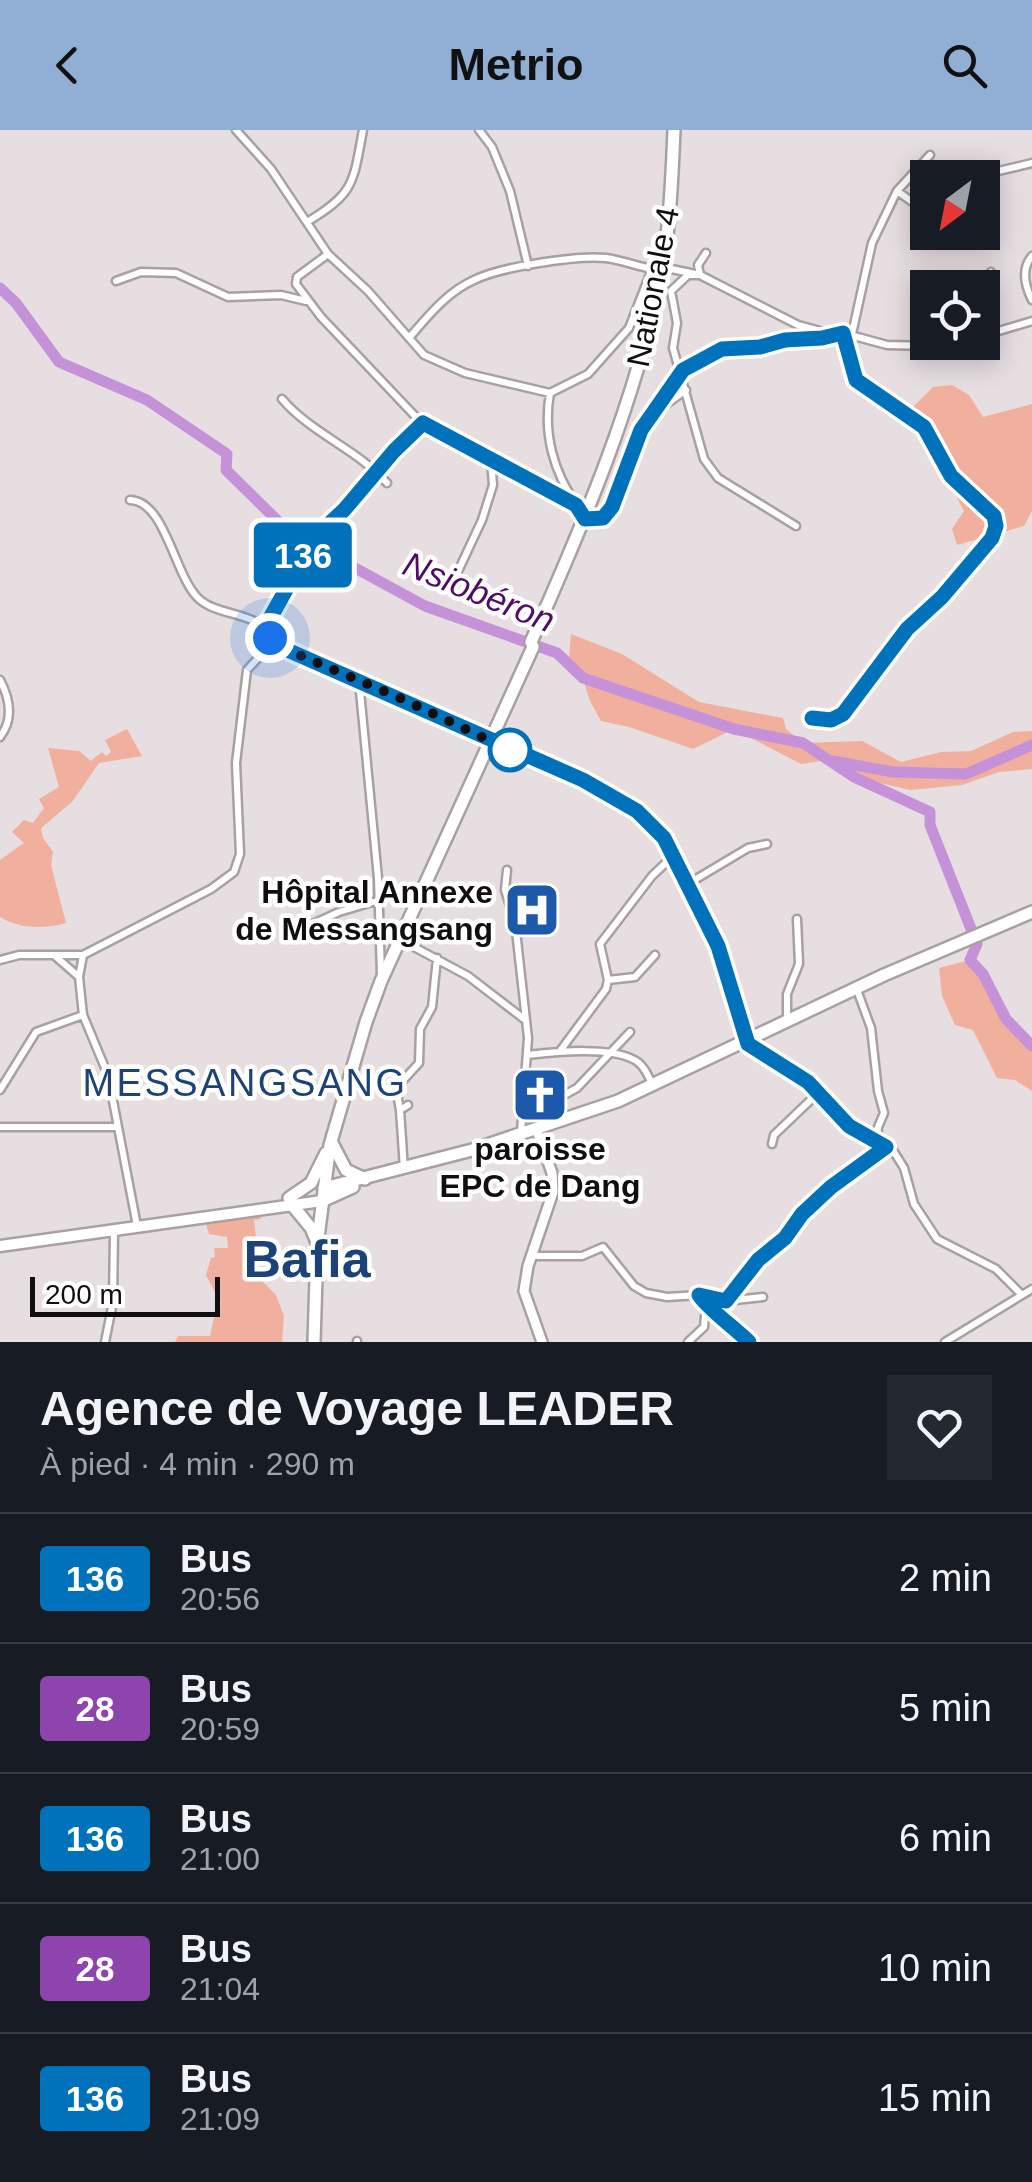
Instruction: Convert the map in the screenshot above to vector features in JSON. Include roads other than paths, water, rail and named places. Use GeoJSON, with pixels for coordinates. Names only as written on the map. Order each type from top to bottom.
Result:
{"type":"FeatureCollection","features":[{"type":"Feature","properties":{"kind":"main road","name":"Nationale 4"},"geometry":{"type":"LineString","coordinates":[[314,1342],[317,1245],[331,1142],[380,981],[532,645],[630,397],[672,196],[674,130]]}},
{"type":"Feature","properties":{"kind":"main road"},"geometry":{"type":"LineString","coordinates":[[0,1246],[291,1202],[536,1128],[618,1101],[949,946],[1032,912]]}},
{"type":"Feature","properties":{"kind":"main road"},"geometry":{"type":"LineString","coordinates":[[331,1142],[346,1170],[368,1178]]}},
{"type":"Feature","properties":{"kind":"main road"},"geometry":{"type":"LineString","coordinates":[[291,1202],[311,1183],[331,1142]]}},
{"type":"Feature","properties":{"kind":"main road"},"geometry":{"type":"LineString","coordinates":[[291,1202],[311,1228],[317,1245]]}},
{"type":"Feature","properties":{"kind":"street"},"geometry":{"type":"LineString","coordinates":[[236,130],[271,170],[328,254],[368,291],[424,355],[465,373],[550,392],[595,368],[622,336],[659,269]]}},
{"type":"Feature","properties":{"kind":"street"},"geometry":{"type":"LineString","coordinates":[[307,222],[334,206],[348,192],[363,130]]}},
{"type":"Feature","properties":{"kind":"street"},"geometry":{"type":"LineString","coordinates":[[479,130],[492,147],[510,191],[528,266]]}},
{"type":"Feature","properties":{"kind":"street"},"geometry":{"type":"LineString","coordinates":[[812,718],[831,720],[843,714],[907,629],[942,597],[992,538],[996,526],[994,516],[951,476],[924,427],[856,380],[844,334],[872,243],[897,191],[930,155]]}},
{"type":"Feature","properties":{"kind":"street"},"geometry":{"type":"LineString","coordinates":[[1000,171],[1032,163]]}},
{"type":"Feature","properties":{"kind":"street"},"geometry":{"type":"LineString","coordinates":[[897,191],[910,200]]}},
{"type":"Feature","properties":{"kind":"street"},"geometry":{"type":"LineString","coordinates":[[700,275],[698,265],[706,253]]}},
{"type":"Feature","properties":{"kind":"street"},"geometry":{"type":"LineString","coordinates":[[328,254],[296,277],[296,284],[307,301],[423,423],[576,505]]}},
{"type":"Feature","properties":{"kind":"street"},"geometry":{"type":"LineString","coordinates":[[1032,256],[1025,287],[1032,300]]}},
{"type":"Feature","properties":{"kind":"street"},"geometry":{"type":"LineString","coordinates":[[410,338],[438,305],[474,279],[528,266],[607,258],[700,275],[798,325],[887,344],[910,345]]}},
{"type":"Feature","properties":{"kind":"street"},"geometry":{"type":"LineString","coordinates":[[116,281],[141,272],[176,273],[228,297],[281,294],[307,301]]}},
{"type":"Feature","properties":{"kind":"street"},"geometry":{"type":"LineString","coordinates":[[700,275],[688,275],[671,291],[678,323],[673,348],[709,469],[796,526]]}},
{"type":"Feature","properties":{"kind":"street"},"geometry":{"type":"LineString","coordinates":[[1000,331],[1032,321]]}},
{"type":"Feature","properties":{"kind":"street"},"geometry":{"type":"LineString","coordinates":[[550,392],[548,436],[564,487],[585,519],[603,518],[608,514],[633,446],[678,375],[722,349],[844,334]]}},
{"type":"Feature","properties":{"kind":"street"},"geometry":{"type":"LineString","coordinates":[[654,412],[686,390]]}},
{"type":"Feature","properties":{"kind":"street"},"geometry":{"type":"LineString","coordinates":[[282,399],[301,421],[376,471],[387,483]]}},
{"type":"Feature","properties":{"kind":"street"},"geometry":{"type":"LineString","coordinates":[[259,658],[265,631],[307,547],[423,423]]}},
{"type":"Feature","properties":{"kind":"street"},"geometry":{"type":"LineString","coordinates":[[453,582],[482,520],[493,485],[491,460]]}},
{"type":"Feature","properties":{"kind":"street"},"geometry":{"type":"LineString","coordinates":[[130,500],[142,502],[152,511],[195,595],[208,606],[248,618],[285,649],[583,780],[624,802],[655,826],[728,972],[751,1047],[778,1060],[819,1092],[849,1126],[886,1147],[904,1168],[914,1204],[936,1239],[996,1269],[1022,1295]]}},
{"type":"Feature","properties":{"kind":"street"},"geometry":{"type":"LineString","coordinates":[[0,960],[83,954],[211,889],[234,872],[240,854],[236,763],[244,683],[251,663],[285,649]]}},
{"type":"Feature","properties":{"kind":"street"},"geometry":{"type":"LineString","coordinates":[[0,680],[10,718],[0,737]]}},
{"type":"Feature","properties":{"kind":"street"},"geometry":{"type":"LineString","coordinates":[[360,681],[379,900],[380,981]]}},
{"type":"Feature","properties":{"kind":"street"},"geometry":{"type":"LineString","coordinates":[[686,886],[748,848],[767,844]]}},
{"type":"Feature","properties":{"kind":"street"},"geometry":{"type":"LineString","coordinates":[[560,1051],[584,1022],[608,980],[600,944],[652,876],[673,856]]}},
{"type":"Feature","properties":{"kind":"street"},"geometry":{"type":"LineString","coordinates":[[508,870],[505,890],[515,922],[528,1032],[521,1132]]}},
{"type":"Feature","properties":{"kind":"street"},"geometry":{"type":"LineString","coordinates":[[304,928],[379,900]]}},
{"type":"Feature","properties":{"kind":"street"},"geometry":{"type":"LineString","coordinates":[[787,1022],[786,994],[800,964],[796,919]]}},
{"type":"Feature","properties":{"kind":"street"},"geometry":{"type":"LineString","coordinates":[[400,939],[468,976],[524,1020]]}},
{"type":"Feature","properties":{"kind":"street"},"geometry":{"type":"LineString","coordinates":[[83,954],[79,978],[82,1015],[108,1075],[138,1227]]}},
{"type":"Feature","properties":{"kind":"street"},"geometry":{"type":"LineString","coordinates":[[608,980],[638,975],[655,955]]}},
{"type":"Feature","properties":{"kind":"street"},"geometry":{"type":"LineString","coordinates":[[54,956],[79,978]]}},
{"type":"Feature","properties":{"kind":"street"},"geometry":{"type":"LineString","coordinates":[[404,1170],[404,1107],[396,1088],[419,1064],[420,1029],[432,1007],[436,958]]}},
{"type":"Feature","properties":{"kind":"street"},"geometry":{"type":"LineString","coordinates":[[857,990],[871,1028],[884,1112],[878,1141]]}},
{"type":"Feature","properties":{"kind":"street"},"geometry":{"type":"LineString","coordinates":[[0,1090],[36,1032],[82,1015]]}},
{"type":"Feature","properties":{"kind":"street"},"geometry":{"type":"LineString","coordinates":[[566,1094],[577,1088],[630,1032]]}},
{"type":"Feature","properties":{"kind":"street"},"geometry":{"type":"LineString","coordinates":[[526,1055],[611,1052],[638,1062],[653,1085]]}},
{"type":"Feature","properties":{"kind":"street"},"geometry":{"type":"LineString","coordinates":[[772,1144],[774,1135],[819,1092]]}},
{"type":"Feature","properties":{"kind":"street"},"geometry":{"type":"LineString","coordinates":[[0,1128],[118,1127]]}},
{"type":"Feature","properties":{"kind":"street"},"geometry":{"type":"LineString","coordinates":[[865,1133],[878,1127]]}},
{"type":"Feature","properties":{"kind":"street"},"geometry":{"type":"LineString","coordinates":[[536,1128],[552,1173],[552,1192],[530,1256],[524,1291],[542,1342]]}},
{"type":"Feature","properties":{"kind":"street"},"geometry":{"type":"LineString","coordinates":[[726,1301],[802,1214],[831,1187],[886,1147]]}},
{"type":"Feature","properties":{"kind":"street"},"geometry":{"type":"LineString","coordinates":[[105,1342],[113,1302],[114,1231]]}},
{"type":"Feature","properties":{"kind":"street"},"geometry":{"type":"LineString","coordinates":[[530,1256],[582,1256],[604,1248],[634,1286],[646,1293],[667,1297],[699,1295],[726,1301],[763,1298]]}},
{"type":"Feature","properties":{"kind":"street"},"geometry":{"type":"LineString","coordinates":[[945,1342],[1032,1290]]}},
{"type":"Feature","properties":{"kind":"street"},"geometry":{"type":"LineString","coordinates":[[699,1295],[706,1306],[724,1316],[750,1342]]}},
{"type":"Feature","properties":{"kind":"street"},"geometry":{"type":"LineString","coordinates":[[688,1342],[704,1327],[706,1306]]}},
{"type":"Feature","properties":{"kind":"waterway","name":"Nsiobéron"},"geometry":{"type":"LineString","coordinates":[[0,288],[16,303],[59,362],[147,400],[227,454],[226,470],[289,532],[425,606],[557,653],[583,678],[734,729],[803,743],[854,777],[930,812],[930,825],[977,944],[970,960],[983,974],[1006,1019],[1032,1046]]}},
{"type":"Feature","properties":{"kind":"waterway"},"geometry":{"type":"LineString","coordinates":[[833,761],[893,772],[966,774],[1032,745]]}},
{"type":"Feature","properties":{"kind":"place","name":"Hôpital Annexe de Messangsang"},"geometry":{"type":"Point","coordinates":[532,910]}},
{"type":"Feature","properties":{"kind":"place","name":"paroisse EPC de Dang"},"geometry":{"type":"Point","coordinates":[540,1095]}},
{"type":"Feature","properties":{"kind":"district","name":"MESSANGSANG"},"geometry":{"type":"Point","coordinates":[245,1083]}},
{"type":"Feature","properties":{"kind":"district","name":"Bafia"},"geometry":{"type":"Point","coordinates":[307,1259]}}]}
